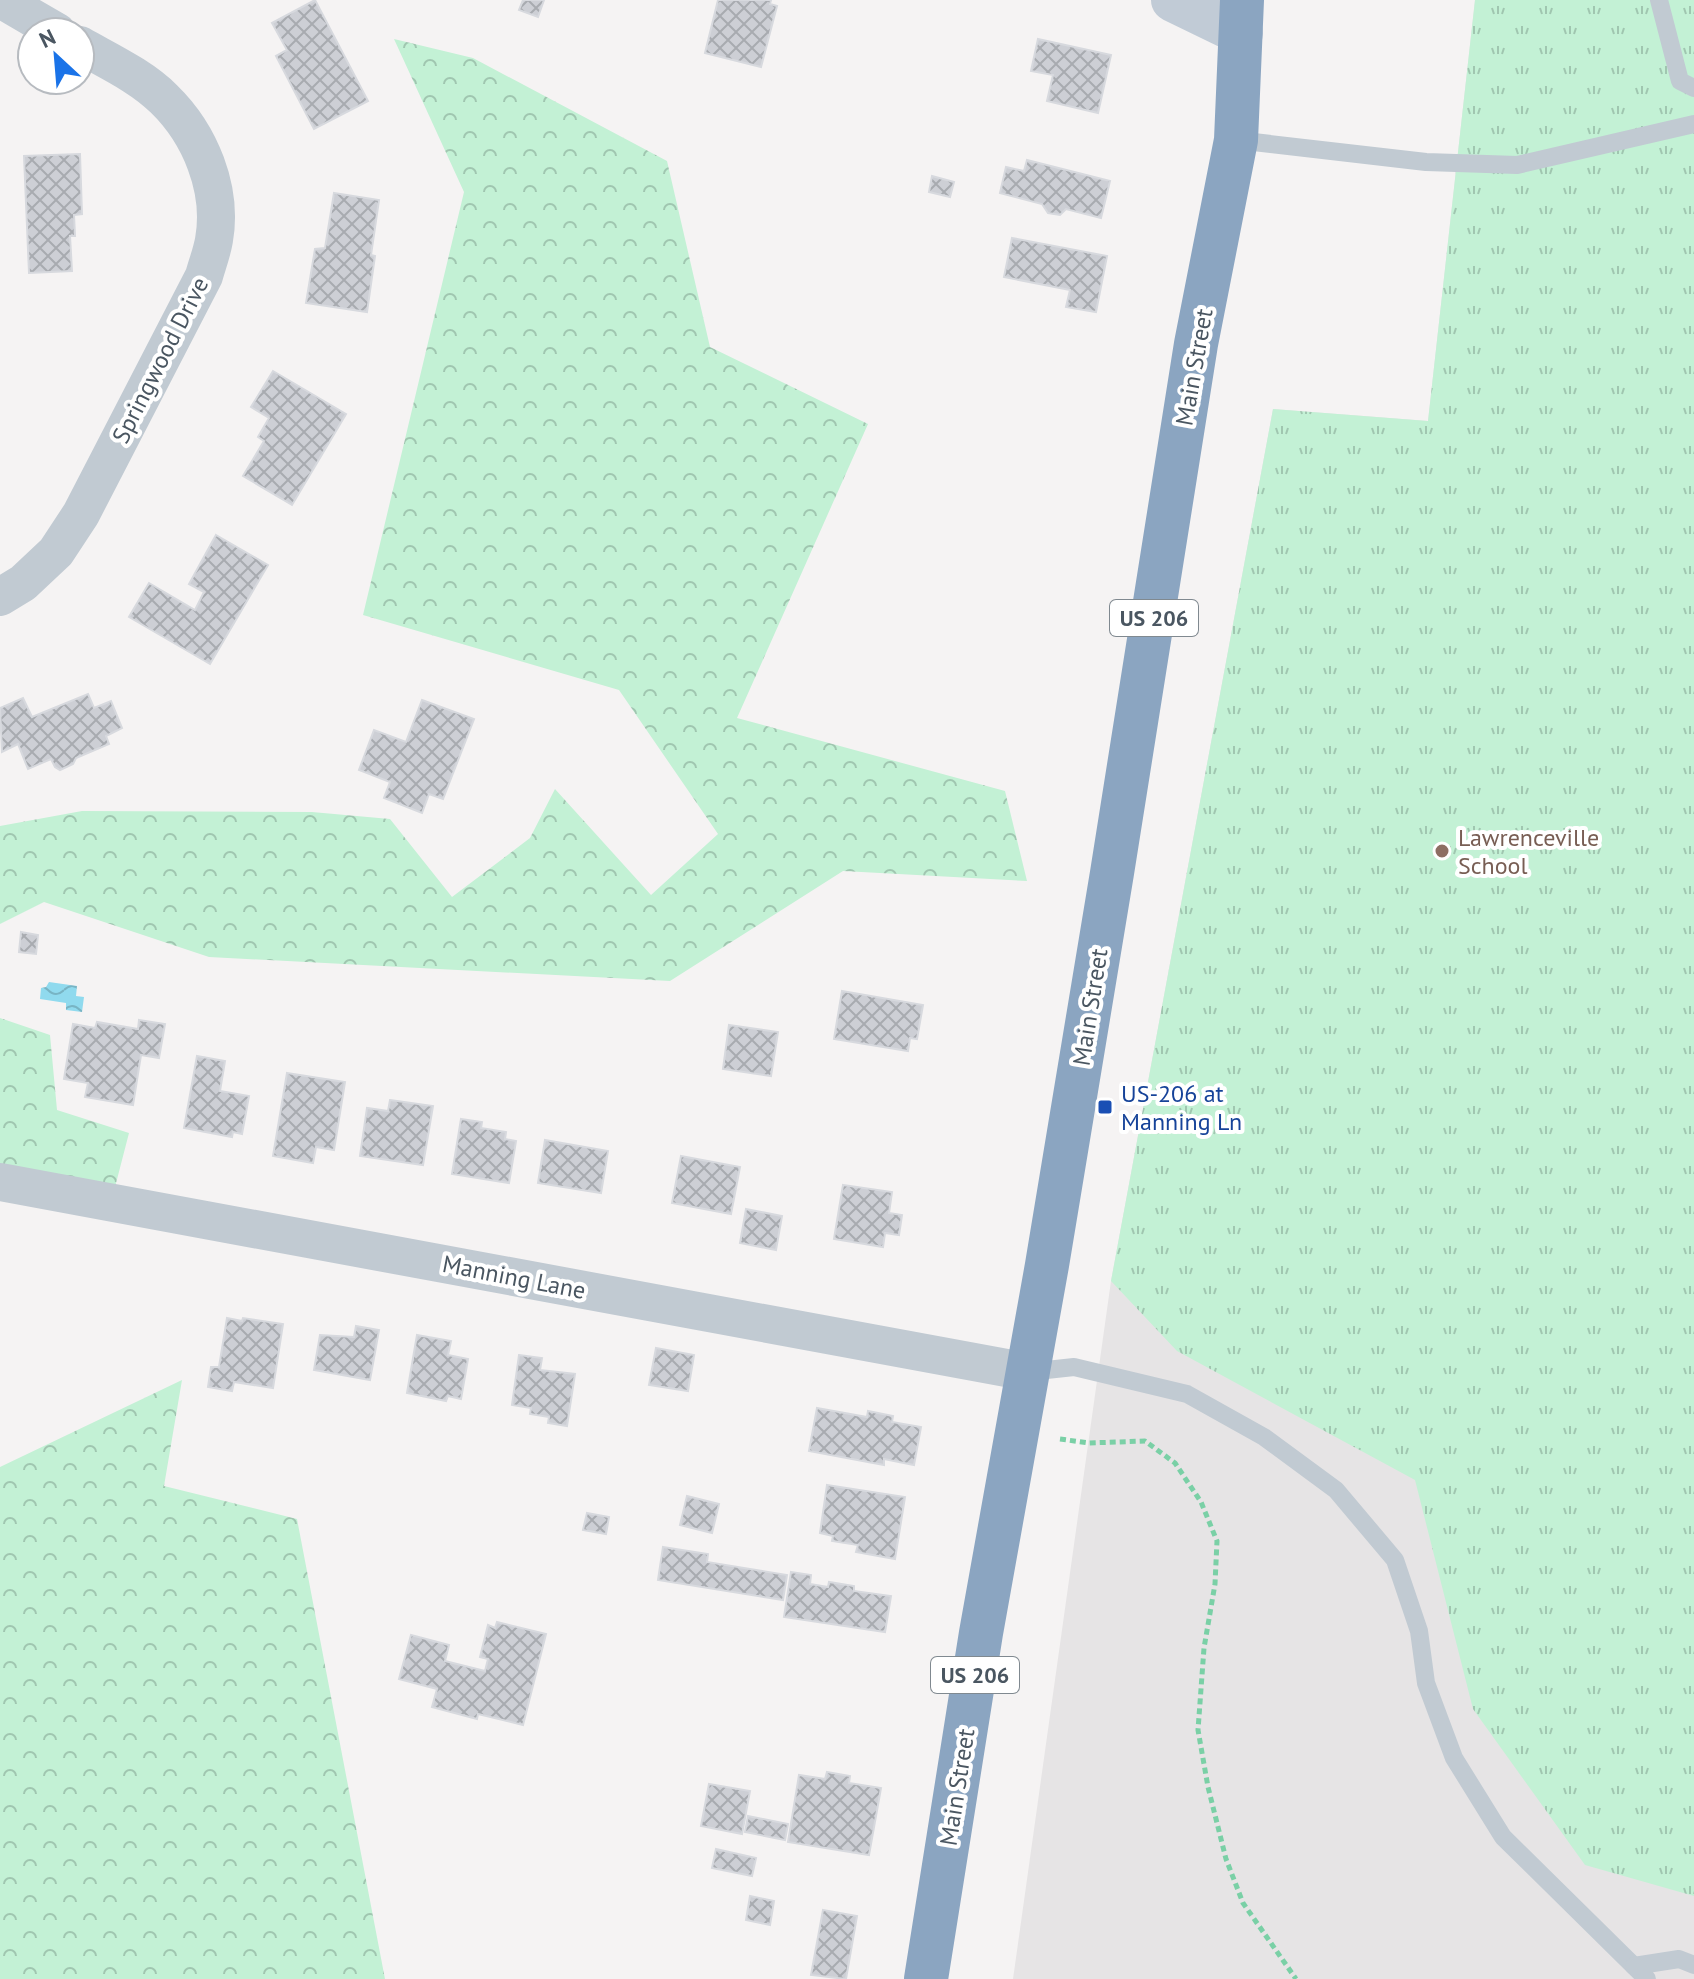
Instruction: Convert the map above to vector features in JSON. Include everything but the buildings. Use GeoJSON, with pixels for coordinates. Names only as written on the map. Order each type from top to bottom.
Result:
{"type":"FeatureCollection","features":[{"type":"Feature","properties":{"kind":"highway","name":"Main Street"},"geometry":{"type":"LineString","coordinates":[[926,1979],[981,1633],[1120,830],[1196,344],[1236,140],[1241,16]]}},
{"type":"Feature","properties":{"kind":"street"},"geometry":{"type":"LineString","coordinates":[[2,0],[30,16]]}},
{"type":"Feature","properties":{"kind":"street"},"geometry":{"type":"LineString","coordinates":[[1173,0],[1241,16]]}},
{"type":"Feature","properties":{"kind":"street","name":"Springwood Drive"},"geometry":{"type":"LineString","coordinates":[[0,597],[23,583],[56,552],[81,514],[204,276],[214,239],[214,196],[204,158],[187,125],[163,98],[96,54]]}},
{"type":"Feature","properties":{"kind":"street","name":"Manning Lane"},"geometry":{"type":"LineString","coordinates":[[0,1182],[1028,1372]]}},
{"type":"Feature","properties":{"kind":"lane"},"geometry":{"type":"LineString","coordinates":[[1659,0],[1680,81],[1694,88]]}},
{"type":"Feature","properties":{"kind":"lane"},"geometry":{"type":"LineString","coordinates":[[1236,140],[1426,162],[1517,165],[1694,124]]}},
{"type":"Feature","properties":{"kind":"lane"},"geometry":{"type":"LineString","coordinates":[[1028,1372],[1074,1367],[1187,1394],[1264,1437],[1336,1490],[1395,1560],[1419,1631],[1426,1683],[1454,1758],[1503,1837],[1640,1973],[1679,1959],[1694,1965]]}},
{"type":"Feature","properties":{"kind":"path"},"geometry":{"type":"LineString","coordinates":[[1060,1439],[1089,1443],[1145,1441],[1175,1463],[1201,1502],[1217,1541],[1198,1730],[1208,1787],[1226,1859],[1243,1903],[1296,1979]]}},
{"type":"Feature","properties":{"kind":"shaded area","name":"Lawrenceville School"},"geometry":{"type":"Polygon","coordinates":[[[1475,0],[1694,0],[1694,1979],[1013,1979],[1111,1281],[1273,409],[1428,421],[1475,0]]]}},
{"type":"Feature","properties":{"kind":"green space","name":"Lawrenceville School"},"geometry":{"type":"Polygon","coordinates":[[[1475,0],[1694,0],[1694,1896],[1585,1865],[1473,1709],[1415,1480],[1177,1351],[1111,1281],[1273,409],[1428,421],[1475,0]]]}},
{"type":"Feature","properties":{"kind":"green space"},"geometry":{"type":"Polygon","coordinates":[[[394,39],[473,58],[667,161],[710,347],[868,424],[737,718],[1005,791],[1027,881],[843,871],[670,981],[209,957],[44,902],[0,924],[0,826],[82,811],[312,812],[390,819],[452,897],[530,838],[555,789],[651,895],[718,834],[619,690],[363,615],[464,192],[394,39]]]}},
{"type":"Feature","properties":{"kind":"green space"},"geometry":{"type":"Polygon","coordinates":[[[0,1018],[50,1035],[57,1110],[129,1133],[114,1191],[0,1172],[0,1018]]]}},
{"type":"Feature","properties":{"kind":"green space"},"geometry":{"type":"Polygon","coordinates":[[[182,1380],[164,1486],[297,1519],[385,1979],[0,1979],[0,1467],[182,1380]]]}},
{"type":"Feature","properties":{"kind":"water"},"geometry":{"type":"Polygon","coordinates":[[[49,982],[77,986],[76,996],[84,997],[82,1012],[66,1010],[66,1003],[40,999],[41,988],[49,982]]]}},
{"type":"Feature","properties":{"kind":"place","name":"Lawrenceville School"},"geometry":{"type":"Point","coordinates":[1442,851]}},
{"type":"Feature","properties":{"kind":"place","name":"US-206 at Manning Ln"},"geometry":{"type":"Point","coordinates":[1105,1107]}}]}
